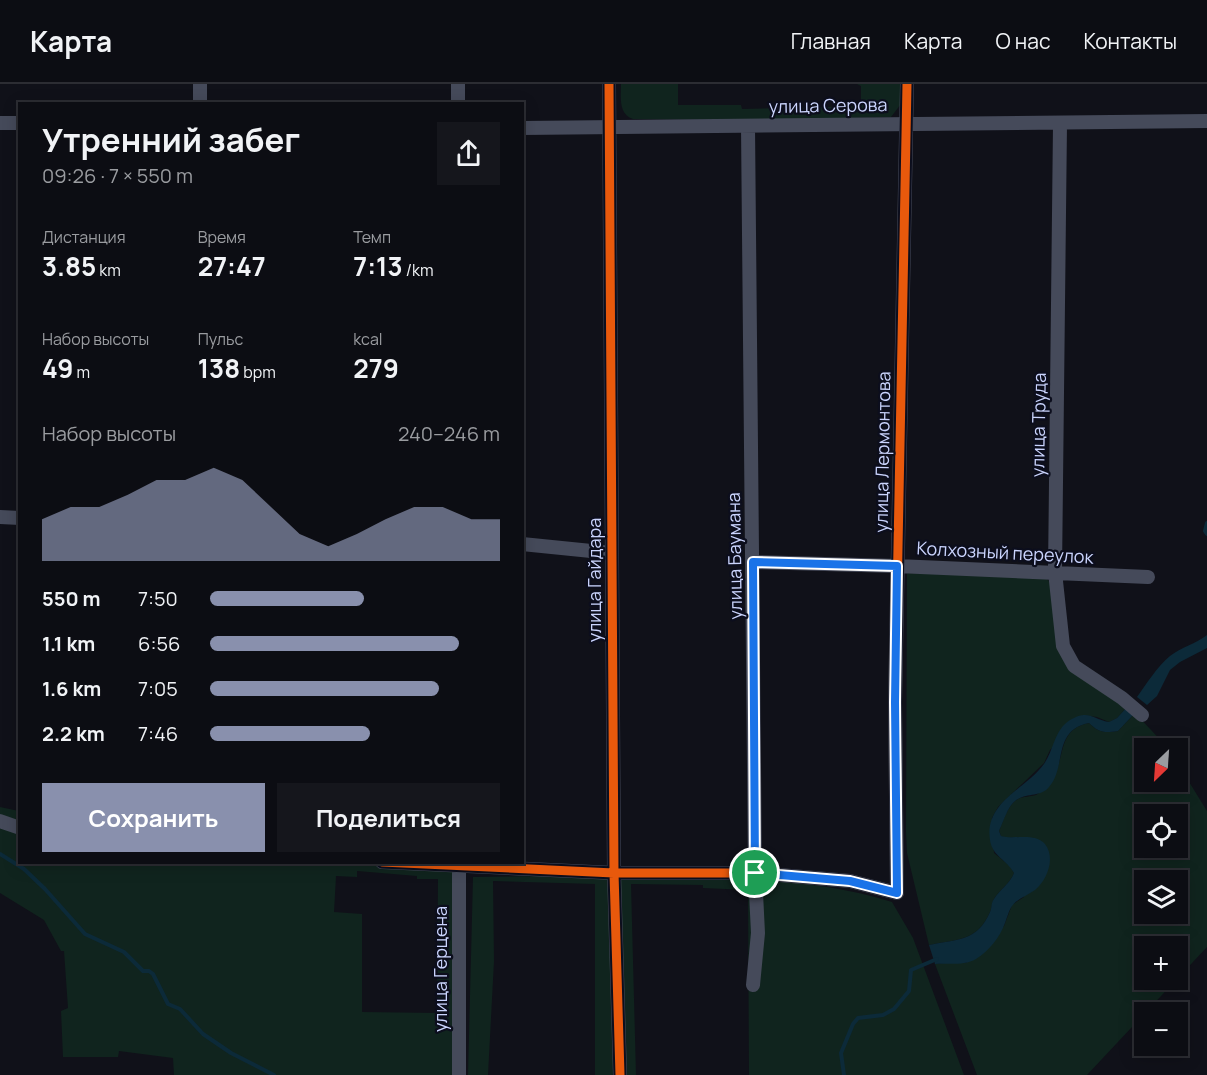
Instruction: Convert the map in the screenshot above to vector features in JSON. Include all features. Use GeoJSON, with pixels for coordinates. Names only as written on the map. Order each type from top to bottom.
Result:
{"type":"FeatureCollection","features":[{"type":"Feature","properties":{"kind":"street"},"geometry":{"type":"LineString","coordinates":[[200,84],[200,102]]}},
{"type":"Feature","properties":{"kind":"street"},"geometry":{"type":"LineString","coordinates":[[458,84],[458,102]]}},
{"type":"Feature","properties":{"kind":"street","name":"улица Гайдара"},"geometry":{"type":"LineString","coordinates":[[609,84],[614,873],[620,1075]]}},
{"type":"Feature","properties":{"kind":"street","name":"улица Лермонтова"},"geometry":{"type":"LineString","coordinates":[[755,873],[850,881],[897,893],[895,702],[907,84]]}},
{"type":"Feature","properties":{"kind":"street","name":"улица Серова"},"geometry":{"type":"LineString","coordinates":[[524,128],[1207,121]]}},
{"type":"Feature","properties":{"kind":"street"},"geometry":{"type":"LineString","coordinates":[[0,123],[18,123]]}},
{"type":"Feature","properties":{"kind":"street","name":"улица Труда"},"geometry":{"type":"LineString","coordinates":[[1060,124],[1056,573],[1063,646],[1074,666],[1122,698],[1142,715]]}},
{"type":"Feature","properties":{"kind":"street","name":"улица Баумана"},"geometry":{"type":"LineString","coordinates":[[748,126],[755,873],[758,933],[753,985]]}},
{"type":"Feature","properties":{"kind":"street"},"geometry":{"type":"LineString","coordinates":[[0,517],[18,518]]}},
{"type":"Feature","properties":{"kind":"street"},"geometry":{"type":"LineString","coordinates":[[524,544],[611,553]]}},
{"type":"Feature","properties":{"kind":"street","name":"Колхозный переулок"},"geometry":{"type":"LineString","coordinates":[[753,562],[897,566],[1148,578]]}},
{"type":"Feature","properties":{"kind":"street"},"geometry":{"type":"LineString","coordinates":[[0,822],[18,827]]}},
{"type":"Feature","properties":{"kind":"street"},"geometry":{"type":"LineString","coordinates":[[433,864],[614,873],[755,873]]}},
{"type":"Feature","properties":{"kind":"street","name":"улица Герцена"},"geometry":{"type":"LineString","coordinates":[[459,865],[459,1075]]}},
{"type":"Feature","properties":{"kind":"green space"},"geometry":{"type":"Polygon","coordinates":[[[621,84],[678,84],[678,105],[741,105],[742,109],[861,106],[861,86],[857,84],[902,84],[901,104],[891,117],[751,120],[633,119],[628,117],[623,109],[621,84]]]}},
{"type":"Feature","properties":{"kind":"green space"},"geometry":{"type":"Polygon","coordinates":[[[907,573],[1046,578],[1053,586],[1062,657],[1128,706],[1117,718],[1109,722],[1083,715],[1050,750],[1044,763],[998,807],[992,818],[994,853],[1010,866],[1014,873],[1012,877],[994,899],[985,922],[979,929],[965,938],[929,945],[907,853],[907,573]]]}},
{"type":"Feature","properties":{"kind":"green space"},"geometry":{"type":"Polygon","coordinates":[[[1135,713],[1159,738],[1134,738],[1134,792],[1188,792],[1188,780],[1207,811],[1207,947],[1188,967],[1188,936],[1134,936],[1134,990],[1167,990],[1155,1002],[1134,1002],[1134,1025],[1087,1075],[977,1075],[935,964],[966,963],[1004,926],[1012,905],[1024,897],[1024,837],[1007,838],[1001,836],[999,831],[1014,801],[1036,795],[1049,782],[1055,774],[1064,743],[1072,731],[1089,723],[1102,732],[1118,731],[1135,713]]]}},
{"type":"Feature","properties":{"kind":"green space"},"geometry":{"type":"Polygon","coordinates":[[[0,807],[18,811],[18,823],[0,816],[0,807]]]}},
{"type":"Feature","properties":{"kind":"green space"},"geometry":{"type":"Polygon","coordinates":[[[0,827],[18,834],[18,864],[386,864],[455,868],[458,1075],[174,1075],[173,1058],[119,1051],[118,1057],[63,1057],[61,1011],[68,1008],[64,951],[61,951],[44,920],[0,893],[0,827]],[[357,871],[357,877],[336,876],[334,912],[362,914],[362,1012],[437,1013],[438,879],[417,879],[417,876],[357,871]]]}},
{"type":"Feature","properties":{"kind":"green space"},"geometry":{"type":"Polygon","coordinates":[[[631,875],[796,883],[829,887],[892,902],[913,938],[964,1075],[749,1075],[748,890],[703,888],[703,885],[631,884],[636,1075],[595,1075],[595,884],[493,881],[494,961],[488,1075],[468,1075],[473,877],[631,875]]]}},
{"type":"Feature","properties":{"kind":"water"},"geometry":{"type":"Polygon","coordinates":[[[1207,635],[1207,648],[1170,670],[1157,696],[1147,705],[1137,697],[1156,670],[1170,656],[1207,635]]]}},
{"type":"Feature","properties":{"kind":"water"},"geometry":{"type":"Polygon","coordinates":[[[1128,706],[1135,713],[1118,731],[1102,732],[1089,723],[1077,727],[1070,733],[1062,750],[1058,770],[1049,787],[1038,794],[1018,799],[1007,813],[999,831],[1001,836],[1036,838],[1045,844],[1050,862],[1043,881],[1035,890],[1012,906],[997,938],[981,956],[966,963],[935,964],[929,945],[965,938],[979,929],[990,912],[993,900],[1014,873],[991,845],[990,827],[993,816],[1000,806],[1044,764],[1057,735],[1070,720],[1086,715],[1109,722],[1117,718],[1128,706]]]}},
{"type":"Feature","properties":{"kind":"waterway"},"geometry":{"type":"LineString","coordinates":[[1207,523],[1205,531],[1207,534]]}},
{"type":"Feature","properties":{"kind":"waterway"},"geometry":{"type":"LineString","coordinates":[[0,854],[24,869],[85,934],[124,952],[143,971],[153,974],[168,1004],[180,1009],[203,1034],[231,1053],[274,1075]]}},
{"type":"Feature","properties":{"kind":"waterway"},"geometry":{"type":"LineString","coordinates":[[844,1075],[841,1053],[853,1024],[858,1018],[883,1015],[894,1009],[909,991],[911,970],[937,959]]}},
{"type":"Feature","properties":{"kind":"cycle path"},"geometry":{"type":"LineString","coordinates":[[609,84],[614,873],[620,1075]]}},
{"type":"Feature","properties":{"kind":"cycle path"},"geometry":{"type":"LineString","coordinates":[[424,864],[614,873],[755,873],[850,881],[897,893],[895,702],[907,84]]}},
{"type":"Feature","properties":{"kind":"route"},"geometry":{"type":"LineString","coordinates":[[753,562],[897,566],[895,702],[897,893],[850,881],[755,873],[753,562]]}}]}
